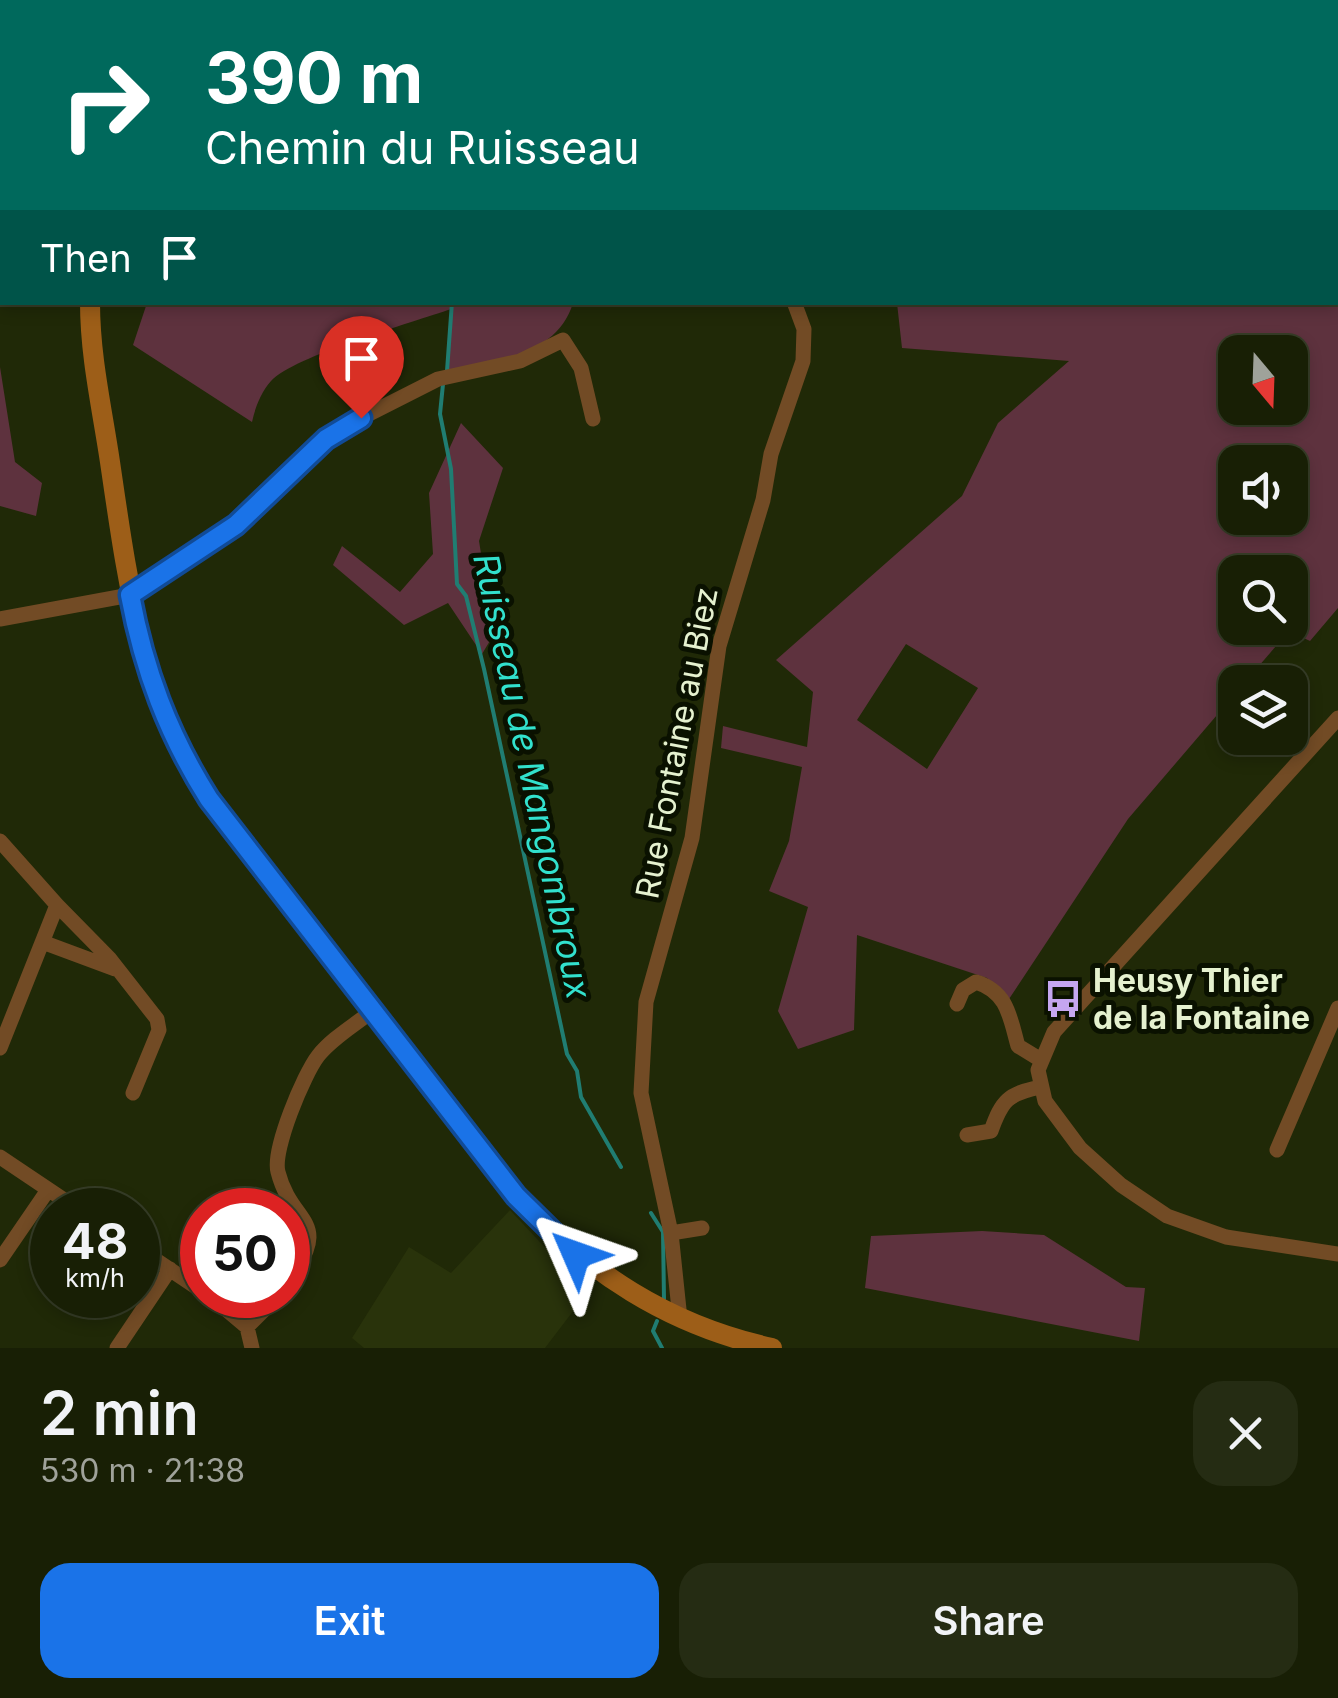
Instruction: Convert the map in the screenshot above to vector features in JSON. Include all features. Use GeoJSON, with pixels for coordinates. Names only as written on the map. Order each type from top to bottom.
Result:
{"type":"FeatureCollection","features":[{"type":"Feature","properties":{"kind":"main road"},"geometry":{"type":"LineString","coordinates":[[90,305],[90,342],[130,595],[154,689],[185,760],[209,799],[516,1196],[556,1238],[622,1289],[680,1319],[723,1337],[772,1348]]}},
{"type":"Feature","properties":{"kind":"street","name":"Rue Fontaine au Biez"},"geometry":{"type":"LineString","coordinates":[[680,1319],[671,1233],[641,1093],[646,1002],[692,838],[720,646],[763,500],[770,454],[803,361],[804,329],[795,305]]}},
{"type":"Feature","properties":{"kind":"street"},"geometry":{"type":"LineString","coordinates":[[0,619],[130,595],[236,525],[326,439],[438,380],[520,361],[563,340],[582,368],[594,419]]}},
{"type":"Feature","properties":{"kind":"street"},"geometry":{"type":"LineString","coordinates":[[1338,718],[1054,1032],[1041,1060],[1040,1087],[1060,1126],[1080,1148],[1121,1185],[1168,1216],[1226,1237],[1338,1254]]}},
{"type":"Feature","properties":{"kind":"street"},"geometry":{"type":"LineString","coordinates":[[0,841],[152,1008],[159,1030],[133,1093]]}},
{"type":"Feature","properties":{"kind":"street"},"geometry":{"type":"LineString","coordinates":[[0,1048],[57,905]]}},
{"type":"Feature","properties":{"kind":"street"},"geometry":{"type":"LineString","coordinates":[[44,943],[119,971]]}},
{"type":"Feature","properties":{"kind":"street"},"geometry":{"type":"LineString","coordinates":[[957,1004],[963,990],[976,982],[990,986],[1010,1010],[1018,1046],[1041,1060]]}},
{"type":"Feature","properties":{"kind":"street"},"geometry":{"type":"LineString","coordinates":[[1277,1150],[1338,1008]]}},
{"type":"Feature","properties":{"kind":"street"},"geometry":{"type":"LineString","coordinates":[[288,1188],[277,1170],[277,1154],[309,1069],[321,1052],[372,1011]]}},
{"type":"Feature","properties":{"kind":"street"},"geometry":{"type":"LineString","coordinates":[[967,1134],[991,1131],[1001,1103],[1010,1093],[1040,1087]]}},
{"type":"Feature","properties":{"kind":"street"},"geometry":{"type":"LineString","coordinates":[[0,1158],[45,1188]]}},
{"type":"Feature","properties":{"kind":"street"},"geometry":{"type":"LineString","coordinates":[[0,1260],[30,1216]]}},
{"type":"Feature","properties":{"kind":"street"},"geometry":{"type":"LineString","coordinates":[[671,1233],[702,1228]]}},
{"type":"Feature","properties":{"kind":"street"},"geometry":{"type":"LineString","coordinates":[[160,1262],[180,1276]]}},
{"type":"Feature","properties":{"kind":"street"},"geometry":{"type":"LineString","coordinates":[[118,1348],[170,1269]]}},
{"type":"Feature","properties":{"kind":"street"},"geometry":{"type":"LineString","coordinates":[[236,1318],[247,1327],[252,1348]]}},
{"type":"Feature","properties":{"kind":"street"},"geometry":{"type":"LineString","coordinates":[[247,1327],[256,1318]]}},
{"type":"Feature","properties":{"kind":"shaded area"},"geometry":{"type":"Polygon","coordinates":[[[146,305],[572,305],[565,321],[539,345],[504,359],[447,371],[451,309],[328,351],[271,381],[252,422],[133,345],[146,305]]]}},
{"type":"Feature","properties":{"kind":"shaded area"},"geometry":{"type":"Polygon","coordinates":[[[897,305],[1338,305],[1338,608],[1310,641],[1308,555],[1218,555],[1218,645],[1277,645],[1260,665],[1218,665],[1218,714],[1128,819],[1009,999],[987,978],[857,935],[854,1030],[798,1049],[778,1011],[808,907],[769,891],[789,841],[802,767],[721,748],[723,726],[807,747],[813,692],[776,660],[962,496],[998,423],[1069,361],[902,348],[897,305]],[[906,644],[857,720],[927,769],[978,688],[906,644]]]}},
{"type":"Feature","properties":{"kind":"shaded area"},"geometry":{"type":"Polygon","coordinates":[[[0,367],[15,462],[42,483],[36,516],[0,506],[0,367]]]}},
{"type":"Feature","properties":{"kind":"shaded area"},"geometry":{"type":"Polygon","coordinates":[[[461,423],[503,468],[479,541],[494,634],[482,654],[448,603],[404,625],[333,565],[342,546],[400,592],[433,554],[429,493],[461,423]]]}},
{"type":"Feature","properties":{"kind":"shaded area"},"geometry":{"type":"Polygon","coordinates":[[[510,1210],[551,1254],[593,1285],[545,1348],[364,1348],[352,1338],[409,1247],[451,1273],[510,1210]]]}},
{"type":"Feature","properties":{"kind":"shaded area"},"geometry":{"type":"Polygon","coordinates":[[[982,1231],[1044,1235],[1126,1287],[1145,1288],[1139,1341],[865,1288],[871,1236],[982,1231]]]}},
{"type":"Feature","properties":{"kind":"waterway","name":"Ruisseau de Mangombroux"},"geometry":{"type":"LineString","coordinates":[[447,371],[452,305]]}},
{"type":"Feature","properties":{"kind":"waterway","name":"Ruisseau de Mangombroux"},"geometry":{"type":"LineString","coordinates":[[443,384],[440,414],[451,469],[457,584],[466,596],[484,669],[567,1054],[577,1071],[581,1097],[621,1167]]}},
{"type":"Feature","properties":{"kind":"waterway","name":"Ruisseau de Mangombroux"},"geometry":{"type":"LineString","coordinates":[[651,1213],[663,1232],[664,1299]]}},
{"type":"Feature","properties":{"kind":"waterway","name":"Ruisseau de Mangombroux"},"geometry":{"type":"LineString","coordinates":[[657,1321],[653,1331],[662,1348]]}},
{"type":"Feature","properties":{"kind":"place","name":"Heusy Thier de la Fontaine"},"geometry":{"type":"Point","coordinates":[1063,999]}},
{"type":"Feature","properties":{"kind":"route"},"geometry":{"type":"LineString","coordinates":[[361,418],[326,439],[236,525],[130,595],[138,637],[168,727],[209,799],[516,1196],[576,1255]]}}]}
